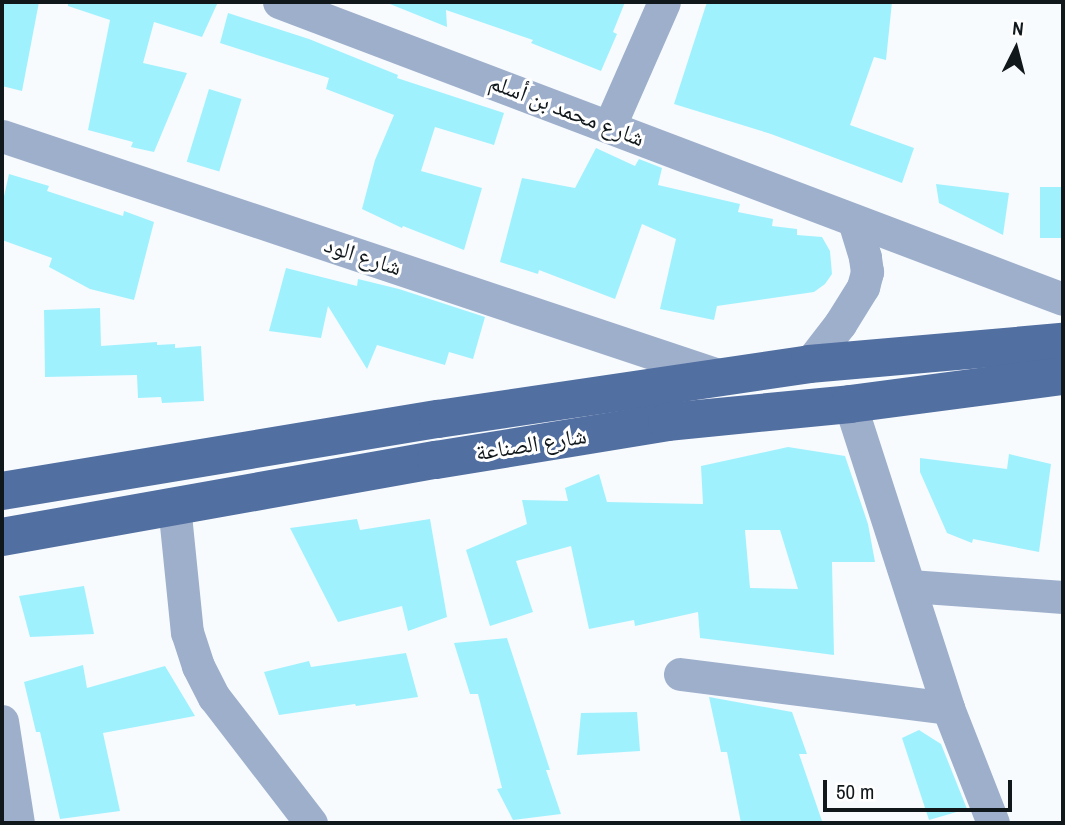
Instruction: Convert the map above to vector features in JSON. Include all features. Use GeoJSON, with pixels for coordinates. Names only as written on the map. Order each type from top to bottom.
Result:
{"type":"FeatureCollection","features":[{"type":"Feature","properties":{"kind":"main road","name":"شارع الصناعة"},"geometry":{"type":"LineString","coordinates":[[2,491],[438,419],[809,364],[1063,342]]}},
{"type":"Feature","properties":{"kind":"main road","name":"شارع الصناعة"},"geometry":{"type":"LineString","coordinates":[[2,537],[174,505],[667,422],[850,404],[1063,376]]}},
{"type":"Feature","properties":{"kind":"street","name":"شارع محمد بن أسلم"},"geometry":{"type":"LineString","coordinates":[[279,2],[610,125],[854,221],[1063,299]]}},
{"type":"Feature","properties":{"kind":"street"},"geometry":{"type":"LineString","coordinates":[[610,125],[664,2]]}},
{"type":"Feature","properties":{"kind":"street","name":"شارع الود"},"geometry":{"type":"LineString","coordinates":[[2,136],[724,376]]}},
{"type":"Feature","properties":{"kind":"street"},"geometry":{"type":"LineString","coordinates":[[809,364],[840,324],[863,287],[867,272],[865,257],[854,221]]}},
{"type":"Feature","properties":{"kind":"street"},"geometry":{"type":"LineString","coordinates":[[850,404],[948,708],[993,823]]}},
{"type":"Feature","properties":{"kind":"street"},"geometry":{"type":"LineString","coordinates":[[174,505],[187,632],[198,667],[214,697],[311,823]]}},
{"type":"Feature","properties":{"kind":"street"},"geometry":{"type":"LineString","coordinates":[[910,586],[1063,597]]}},
{"type":"Feature","properties":{"kind":"street"},"geometry":{"type":"LineString","coordinates":[[680,674],[948,708]]}},
{"type":"Feature","properties":{"kind":"street"},"geometry":{"type":"LineString","coordinates":[[2,721],[18,823]]}},
{"type":"Feature","properties":{"kind":"building"},"geometry":{"type":"Polygon","coordinates":[[[2,2],[39,2],[22,91],[2,86],[2,2]]]}},
{"type":"Feature","properties":{"kind":"building"},"geometry":{"type":"Polygon","coordinates":[[[68,2],[218,2],[202,37],[154,22],[143,63],[187,73],[154,152],[131,147],[133,142],[88,130],[110,20],[68,6],[68,2]]]}},
{"type":"Feature","properties":{"kind":"building"},"geometry":{"type":"Polygon","coordinates":[[[385,2],[625,2],[613,32],[617,34],[601,71],[531,43],[533,40],[446,10],[447,27],[385,2]]]}},
{"type":"Feature","properties":{"kind":"building"},"geometry":{"type":"Polygon","coordinates":[[[707,2],[892,2],[886,60],[874,57],[850,125],[914,148],[902,183],[771,134],[674,104],[707,2]]]}},
{"type":"Feature","properties":{"kind":"building"},"geometry":{"type":"Polygon","coordinates":[[[228,13],[309,39],[398,75],[397,78],[504,113],[494,145],[435,127],[421,171],[482,188],[464,250],[403,226],[402,228],[362,209],[375,160],[394,115],[326,89],[329,78],[220,43],[228,13]]]}},
{"type":"Feature","properties":{"kind":"building"},"geometry":{"type":"Polygon","coordinates":[[[209,89],[242,99],[219,172],[187,162],[209,89]]]}},
{"type":"Feature","properties":{"kind":"building"},"geometry":{"type":"Polygon","coordinates":[[[596,148],[635,166],[639,159],[662,168],[658,185],[740,204],[738,212],[773,219],[772,226],[797,229],[797,235],[822,237],[830,251],[832,274],[825,284],[814,292],[717,306],[714,320],[660,309],[676,239],[642,224],[615,299],[539,270],[538,274],[500,262],[522,178],[575,188],[596,148]]]}},
{"type":"Feature","properties":{"kind":"building"},"geometry":{"type":"Polygon","coordinates":[[[9,174],[49,186],[47,191],[123,216],[124,211],[154,222],[134,300],[90,289],[49,267],[52,258],[2,240],[2,205],[9,174]]]}},
{"type":"Feature","properties":{"kind":"building"},"geometry":{"type":"Polygon","coordinates":[[[936,184],[1009,193],[1003,235],[939,203],[936,184]]]}},
{"type":"Feature","properties":{"kind":"building"},"geometry":{"type":"Polygon","coordinates":[[[1040,187],[1063,187],[1063,238],[1040,238],[1040,187]]]}},
{"type":"Feature","properties":{"kind":"building"},"geometry":{"type":"Polygon","coordinates":[[[286,268],[357,286],[358,279],[399,289],[485,317],[473,359],[449,352],[445,365],[377,345],[367,369],[328,306],[321,338],[269,331],[286,268]]]}},
{"type":"Feature","properties":{"kind":"building"},"geometry":{"type":"Polygon","coordinates":[[[100,308],[101,346],[157,342],[157,345],[175,344],[175,348],[201,346],[204,401],[162,403],[161,397],[138,398],[137,375],[45,377],[44,310],[100,308]]]}},
{"type":"Feature","properties":{"kind":"building"},"geometry":{"type":"Polygon","coordinates":[[[788,447],[845,456],[868,524],[875,562],[832,562],[834,655],[700,638],[698,612],[635,626],[634,620],[589,629],[571,546],[516,561],[533,612],[490,626],[466,550],[527,524],[522,500],[568,501],[565,488],[599,474],[607,502],[703,504],[701,466],[788,447]],[[745,530],[750,588],[798,589],[780,530],[745,530]]]}},
{"type":"Feature","properties":{"kind":"building"},"geometry":{"type":"Polygon","coordinates":[[[1009,454],[1051,464],[1039,552],[973,539],[972,543],[947,533],[920,472],[920,458],[1007,469],[1009,454]]]}},
{"type":"Feature","properties":{"kind":"building"},"geometry":{"type":"Polygon","coordinates":[[[357,519],[360,530],[430,519],[447,617],[408,631],[402,606],[338,622],[290,528],[357,519]]]}},
{"type":"Feature","properties":{"kind":"building"},"geometry":{"type":"Polygon","coordinates":[[[84,586],[94,634],[30,637],[19,596],[84,586]]]}},
{"type":"Feature","properties":{"kind":"building"},"geometry":{"type":"Polygon","coordinates":[[[507,638],[550,770],[546,770],[561,814],[513,820],[497,789],[502,788],[478,694],[470,694],[454,643],[507,638]]]}},
{"type":"Feature","properties":{"kind":"building"},"geometry":{"type":"Polygon","coordinates":[[[406,653],[418,697],[356,706],[355,704],[279,715],[264,672],[309,661],[311,667],[406,653]]]}},
{"type":"Feature","properties":{"kind":"building"},"geometry":{"type":"Polygon","coordinates":[[[83,665],[87,688],[165,666],[195,716],[103,733],[120,811],[60,819],[40,732],[36,732],[24,682],[83,665]]]}},
{"type":"Feature","properties":{"kind":"building"},"geometry":{"type":"Polygon","coordinates":[[[709,697],[792,712],[807,754],[799,754],[822,821],[741,823],[727,752],[721,752],[709,697]]]}},
{"type":"Feature","properties":{"kind":"building"},"geometry":{"type":"Polygon","coordinates":[[[637,712],[640,751],[577,755],[581,713],[637,712]]]}},
{"type":"Feature","properties":{"kind":"building"},"geometry":{"type":"Polygon","coordinates":[[[919,730],[941,744],[967,809],[929,820],[902,738],[919,730]]]}}]}
